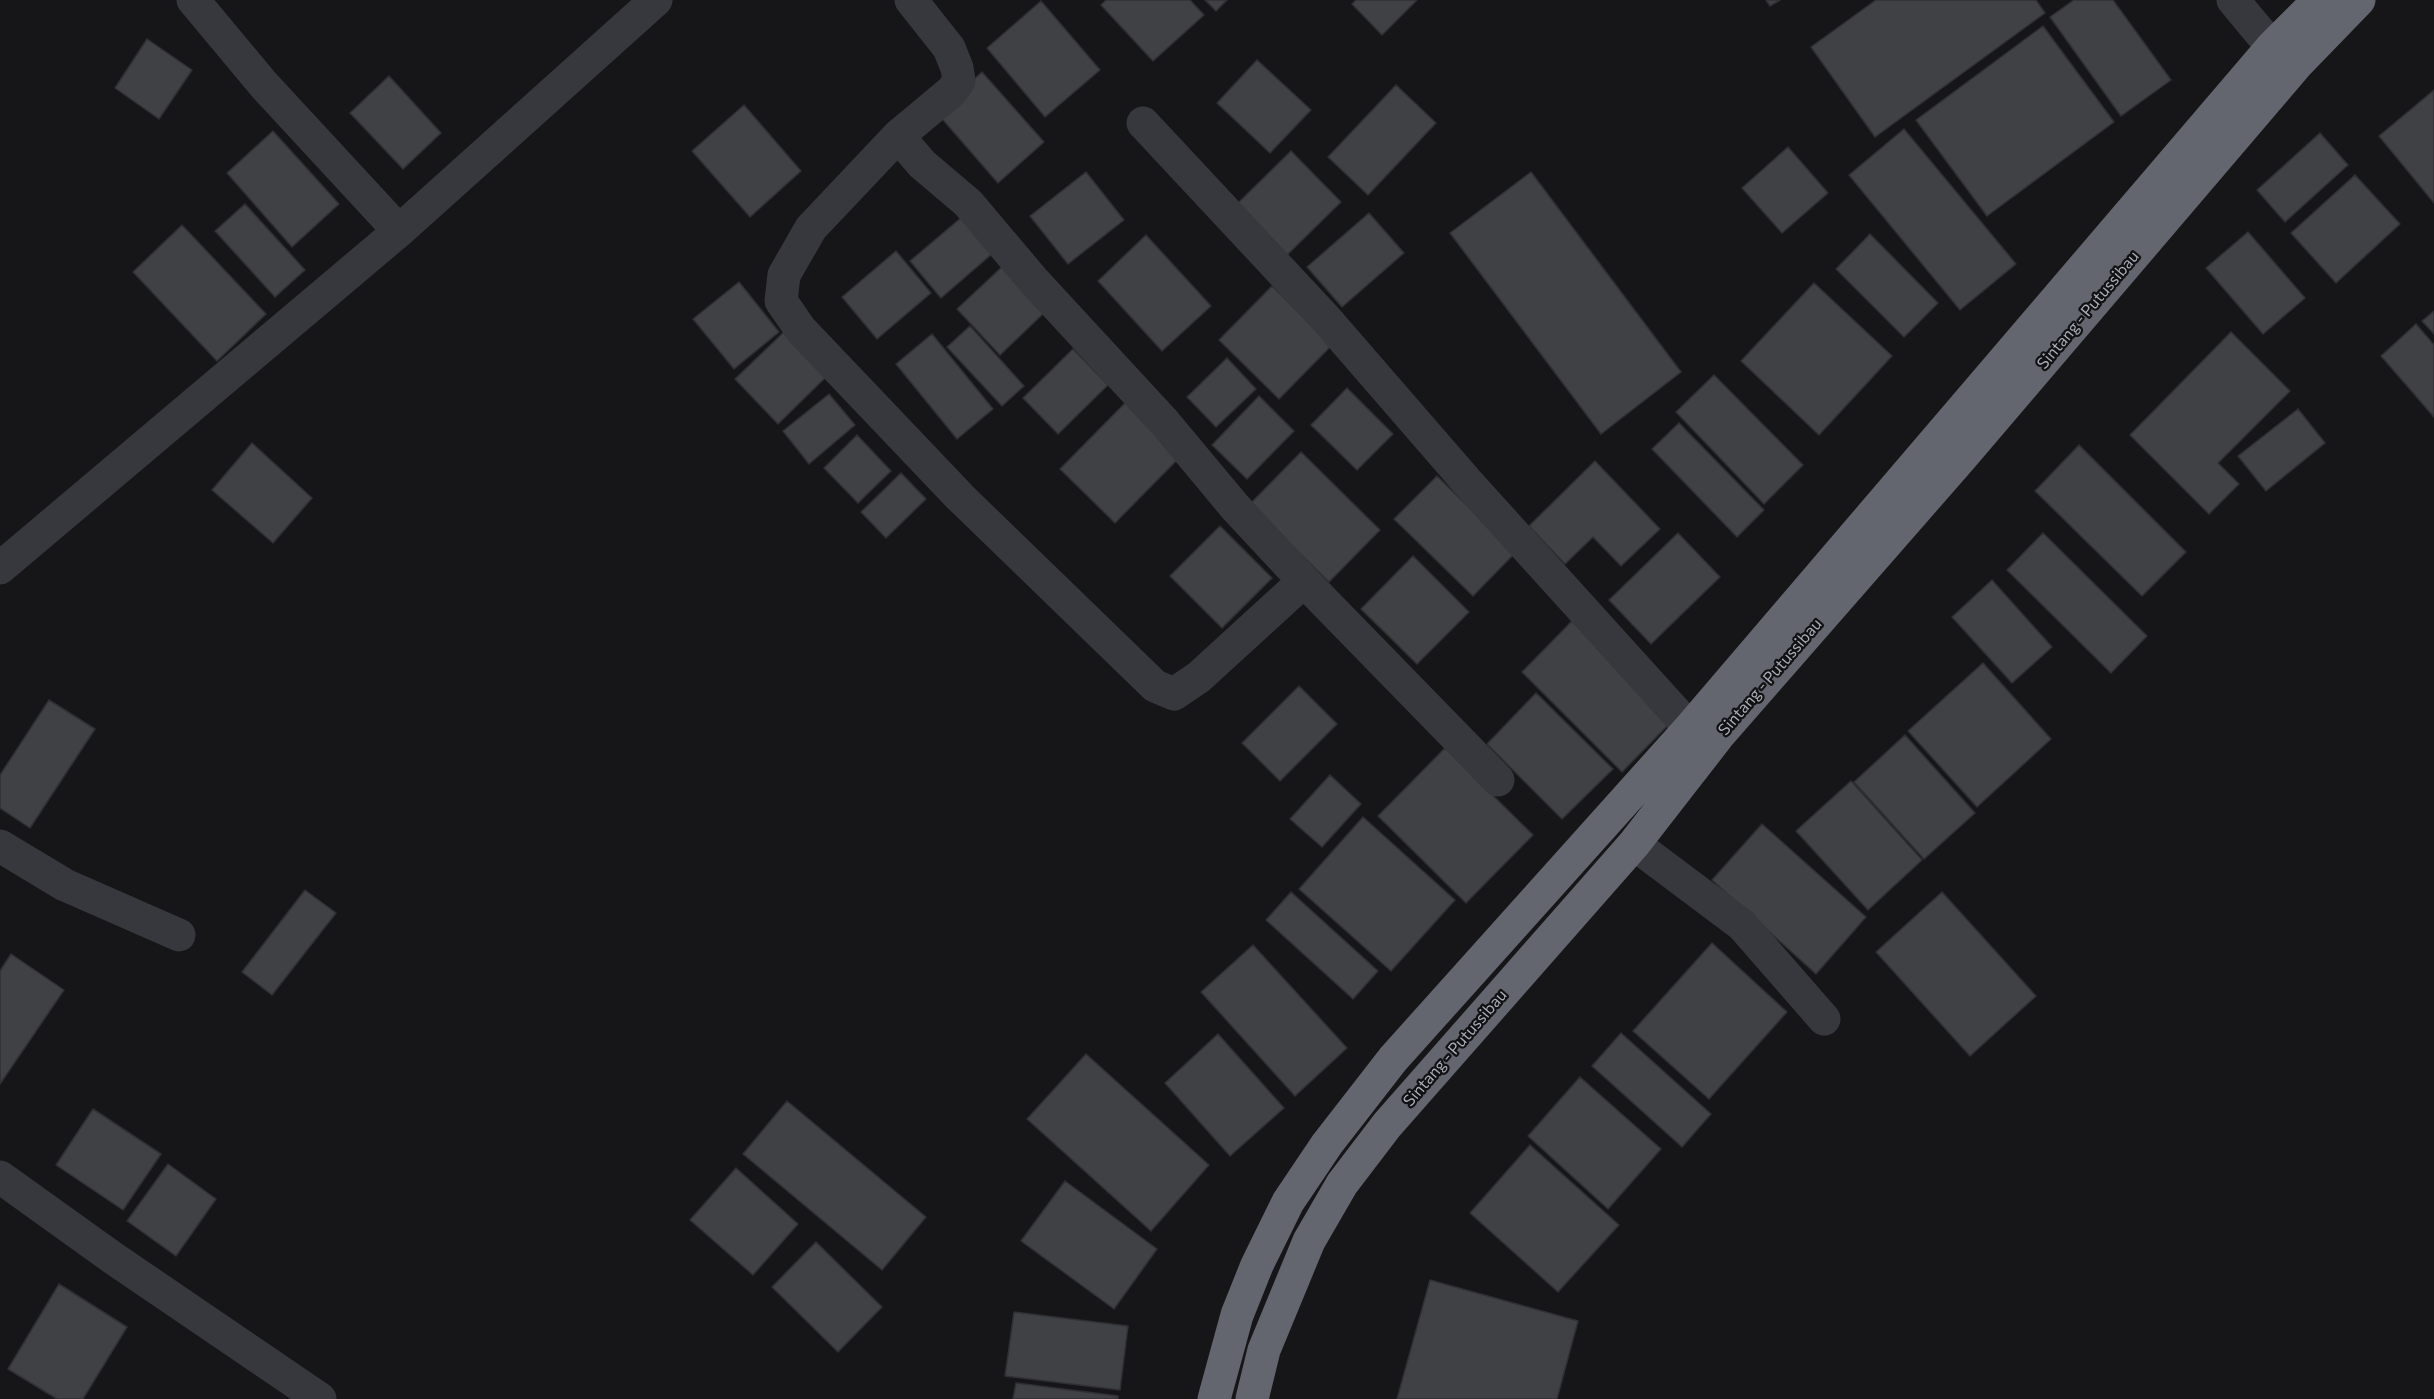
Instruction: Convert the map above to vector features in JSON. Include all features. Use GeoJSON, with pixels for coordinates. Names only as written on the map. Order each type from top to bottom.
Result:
{"type":"FeatureCollection","features":[{"type":"Feature","properties":{"kind":"highway","name":"Sintang - Putussibau"},"geometry":{"type":"LineString","coordinates":[[1214,1399],[1237,1315],[1257,1265],[1288,1202],[1327,1144],[1393,1059],[1690,728],[2272,47],[2319,0]]}},
{"type":"Feature","properties":{"kind":"highway","name":"Sintang - Putussibau"},"geometry":{"type":"LineString","coordinates":[[1252,1399],[1264,1350],[1309,1241],[1342,1185],[1387,1125],[1634,844],[1718,736],[1961,459],[2297,64],[2359,0]]}},
{"type":"Feature","properties":{"kind":"street"},"geometry":{"type":"LineString","coordinates":[[194,0],[264,84],[399,231]]}},
{"type":"Feature","properties":{"kind":"street"},"geometry":{"type":"LineString","coordinates":[[0,568],[399,231],[656,0]]}},
{"type":"Feature","properties":{"kind":"street"},"geometry":{"type":"LineString","coordinates":[[911,0],[949,48],[959,81],[952,91],[898,136],[812,228],[784,275],[781,301],[801,330],[960,497],[1155,686],[1174,694],[1199,677],[1304,581]]}},
{"type":"Feature","properties":{"kind":"street"},"geometry":{"type":"LineString","coordinates":[[2233,0],[2272,47]]}},
{"type":"Feature","properties":{"kind":"street"},"geometry":{"type":"LineString","coordinates":[[1143,123],[1326,319],[1469,484],[1690,728]]}},
{"type":"Feature","properties":{"kind":"street"},"geometry":{"type":"LineString","coordinates":[[898,136],[922,164],[968,203],[1033,280],[1165,423],[1235,507],[1498,780]]}},
{"type":"Feature","properties":{"kind":"street"},"geometry":{"type":"LineString","coordinates":[[1634,844],[1742,925],[1824,1019]]}},
{"type":"Feature","properties":{"kind":"street"},"geometry":{"type":"LineString","coordinates":[[0,846],[65,885],[179,935]]}},
{"type":"Feature","properties":{"kind":"street"},"geometry":{"type":"LineString","coordinates":[[0,1177],[113,1258],[320,1399]]}},
{"type":"Feature","properties":{"kind":"building"},"geometry":{"type":"Polygon","coordinates":[[[1106,0],[1190,0],[1204,15],[1153,61],[1101,5],[1106,0]]]}},
{"type":"Feature","properties":{"kind":"building"},"geometry":{"type":"Polygon","coordinates":[[[1205,0],[1227,0],[1216,11],[1205,0]]]}},
{"type":"Feature","properties":{"kind":"building"},"geometry":{"type":"Polygon","coordinates":[[[1356,0],[1417,0],[1382,35],[1352,4],[1356,0]]]}},
{"type":"Feature","properties":{"kind":"building"},"geometry":{"type":"Polygon","coordinates":[[[1766,0],[1780,0],[1770,6],[1766,0]]]}},
{"type":"Feature","properties":{"kind":"building"},"geometry":{"type":"Polygon","coordinates":[[[1876,0],[2036,0],[2045,13],[1875,137],[1811,47],[1876,0]]]}},
{"type":"Feature","properties":{"kind":"building"},"geometry":{"type":"Polygon","coordinates":[[[2074,0],[2113,0],[2171,80],[2121,116],[2050,17],[2074,0]]]}},
{"type":"Feature","properties":{"kind":"building"},"geometry":{"type":"Polygon","coordinates":[[[1041,1],[1100,70],[1045,117],[987,48],[1041,1]]]}},
{"type":"Feature","properties":{"kind":"building"},"geometry":{"type":"Polygon","coordinates":[[[2043,26],[2114,122],[1987,216],[1916,120],[2043,26]]]}},
{"type":"Feature","properties":{"kind":"building"},"geometry":{"type":"Polygon","coordinates":[[[147,39],[192,70],[159,119],[115,88],[147,39]]]}},
{"type":"Feature","properties":{"kind":"building"},"geometry":{"type":"Polygon","coordinates":[[[1257,60],[1311,110],[1270,153],[1217,103],[1257,60]]]}},
{"type":"Feature","properties":{"kind":"building"},"geometry":{"type":"Polygon","coordinates":[[[982,72],[1044,142],[998,183],[937,113],[982,72]]]}},
{"type":"Feature","properties":{"kind":"building"},"geometry":{"type":"Polygon","coordinates":[[[389,76],[441,133],[403,169],[350,113],[389,76]]]}},
{"type":"Feature","properties":{"kind":"building"},"geometry":{"type":"Polygon","coordinates":[[[1396,85],[1436,123],[1368,195],[1328,157],[1396,85]]]}},
{"type":"Feature","properties":{"kind":"building"},"geometry":{"type":"Polygon","coordinates":[[[2434,90],[2434,203],[2379,136],[2434,90]]]}},
{"type":"Feature","properties":{"kind":"building"},"geometry":{"type":"Polygon","coordinates":[[[744,105],[801,171],[750,217],[692,151],[744,105]]]}},
{"type":"Feature","properties":{"kind":"building"},"geometry":{"type":"Polygon","coordinates":[[[1904,129],[2016,264],[1960,310],[1849,175],[1904,129]]]}},
{"type":"Feature","properties":{"kind":"building"},"geometry":{"type":"Polygon","coordinates":[[[273,131],[339,204],[292,247],[227,173],[273,131]]]}},
{"type":"Feature","properties":{"kind":"building"},"geometry":{"type":"Polygon","coordinates":[[[2320,133],[2348,165],[2285,222],[2257,190],[2320,133]]]}},
{"type":"Feature","properties":{"kind":"building"},"geometry":{"type":"Polygon","coordinates":[[[1788,147],[1828,193],[1782,233],[1742,188],[1788,147]]]}},
{"type":"Feature","properties":{"kind":"building"},"geometry":{"type":"Polygon","coordinates":[[[1291,151],[1341,202],[1287,255],[1237,204],[1291,151]]]}},
{"type":"Feature","properties":{"kind":"building"},"geometry":{"type":"Polygon","coordinates":[[[1086,172],[1124,220],[1068,264],[1030,216],[1086,172]]]}},
{"type":"Feature","properties":{"kind":"building"},"geometry":{"type":"Polygon","coordinates":[[[1531,172],[1681,372],[1601,434],[1450,233],[1531,172]]]}},
{"type":"Feature","properties":{"kind":"building"},"geometry":{"type":"Polygon","coordinates":[[[2355,175],[2400,224],[2336,283],[2291,233],[2355,175]]]}},
{"type":"Feature","properties":{"kind":"building"},"geometry":{"type":"Polygon","coordinates":[[[245,204],[305,270],[275,297],[215,231],[245,204]]]}},
{"type":"Feature","properties":{"kind":"building"},"geometry":{"type":"Polygon","coordinates":[[[1369,213],[1404,253],[1342,307],[1307,267],[1369,213]]]}},
{"type":"Feature","properties":{"kind":"building"},"geometry":{"type":"Polygon","coordinates":[[[962,217],[993,253],[941,298],[910,261],[962,217]]]}},
{"type":"Feature","properties":{"kind":"building"},"geometry":{"type":"Polygon","coordinates":[[[182,225],[266,314],[217,361],[133,272],[182,225]]]}},
{"type":"Feature","properties":{"kind":"building"},"geometry":{"type":"Polygon","coordinates":[[[2248,232],[2305,298],[2263,334],[2206,268],[2248,232]]]}},
{"type":"Feature","properties":{"kind":"building"},"geometry":{"type":"Polygon","coordinates":[[[1870,234],[1938,303],[1904,337],[1836,269],[1870,234]]]}},
{"type":"Feature","properties":{"kind":"building"},"geometry":{"type":"Polygon","coordinates":[[[1146,235],[1211,306],[1162,351],[1098,281],[1146,235]]]}},
{"type":"Feature","properties":{"kind":"building"},"geometry":{"type":"Polygon","coordinates":[[[896,251],[931,293],[877,339],[842,297],[896,251]]]}},
{"type":"Feature","properties":{"kind":"building"},"geometry":{"type":"Polygon","coordinates":[[[1004,265],[1046,311],[1000,355],[957,309],[1004,265]]]}},
{"type":"Feature","properties":{"kind":"building"},"geometry":{"type":"Polygon","coordinates":[[[739,282],[779,332],[734,369],[693,319],[739,282]]]}},
{"type":"Feature","properties":{"kind":"building"},"geometry":{"type":"Polygon","coordinates":[[[1814,283],[1892,356],[1819,435],[1741,361],[1814,283]]]}},
{"type":"Feature","properties":{"kind":"building"},"geometry":{"type":"Polygon","coordinates":[[[1272,286],[1332,345],[1279,399],[1219,340],[1272,286]]]}},
{"type":"Feature","properties":{"kind":"building"},"geometry":{"type":"Polygon","coordinates":[[[2434,311],[2434,334],[2422,321],[2434,311]]]}},
{"type":"Feature","properties":{"kind":"building"},"geometry":{"type":"Polygon","coordinates":[[[2416,324],[2434,345],[2434,417],[2381,356],[2416,324]]]}},
{"type":"Feature","properties":{"kind":"building"},"geometry":{"type":"Polygon","coordinates":[[[970,326],[1024,386],[1002,406],[947,347],[970,326]]]}},
{"type":"Feature","properties":{"kind":"building"},"geometry":{"type":"Polygon","coordinates":[[[784,332],[827,376],[778,424],[735,379],[784,332]]]}},
{"type":"Feature","properties":{"kind":"building"},"geometry":{"type":"Polygon","coordinates":[[[2231,332],[2290,391],[2218,463],[2239,484],[2209,514],[2130,435],[2231,332]]]}},
{"type":"Feature","properties":{"kind":"building"},"geometry":{"type":"Polygon","coordinates":[[[932,334],[993,409],[957,439],[896,364],[932,334]]]}},
{"type":"Feature","properties":{"kind":"building"},"geometry":{"type":"Polygon","coordinates":[[[1073,349],[1108,385],[1058,434],[1023,398],[1073,349]]]}},
{"type":"Feature","properties":{"kind":"building"},"geometry":{"type":"Polygon","coordinates":[[[1227,358],[1256,389],[1216,427],[1187,397],[1227,358]]]}},
{"type":"Feature","properties":{"kind":"building"},"geometry":{"type":"Polygon","coordinates":[[[1714,375],[1803,465],[1764,504],[1676,412],[1714,375]]]}},
{"type":"Feature","properties":{"kind":"building"},"geometry":{"type":"Polygon","coordinates":[[[1347,388],[1393,434],[1357,470],[1311,425],[1347,388]]]}},
{"type":"Feature","properties":{"kind":"building"},"geometry":{"type":"Polygon","coordinates":[[[829,394],[855,425],[809,464],[783,431],[829,394]]]}},
{"type":"Feature","properties":{"kind":"building"},"geometry":{"type":"Polygon","coordinates":[[[1259,396],[1294,431],[1247,479],[1212,445],[1259,396]]]}},
{"type":"Feature","properties":{"kind":"building"},"geometry":{"type":"Polygon","coordinates":[[[1127,401],[1181,456],[1115,523],[1060,469],[1127,401]]]}},
{"type":"Feature","properties":{"kind":"building"},"geometry":{"type":"Polygon","coordinates":[[[2298,409],[2325,443],[2266,491],[2238,456],[2298,409]]]}},
{"type":"Feature","properties":{"kind":"building"},"geometry":{"type":"Polygon","coordinates":[[[1679,423],[1764,510],[1737,537],[1652,449],[1679,423]]]}},
{"type":"Feature","properties":{"kind":"building"},"geometry":{"type":"Polygon","coordinates":[[[857,435],[891,471],[858,503],[824,468],[857,435]]]}},
{"type":"Feature","properties":{"kind":"building"},"geometry":{"type":"Polygon","coordinates":[[[252,443],[312,498],[273,543],[212,490],[252,443]]]}},
{"type":"Feature","properties":{"kind":"building"},"geometry":{"type":"Polygon","coordinates":[[[2079,445],[2186,552],[2142,596],[2035,491],[2079,445]]]}},
{"type":"Feature","properties":{"kind":"building"},"geometry":{"type":"Polygon","coordinates":[[[1301,452],[1380,530],[1329,582],[1250,504],[1301,452]]]}},
{"type":"Feature","properties":{"kind":"building"},"geometry":{"type":"Polygon","coordinates":[[[1595,461],[1660,529],[1621,566],[1593,537],[1565,564],[1529,526],[1595,461]]]}},
{"type":"Feature","properties":{"kind":"building"},"geometry":{"type":"Polygon","coordinates":[[[901,473],[926,499],[886,538],[861,512],[901,473]]]}},
{"type":"Feature","properties":{"kind":"building"},"geometry":{"type":"Polygon","coordinates":[[[1437,476],[1515,553],[1473,596],[1394,519],[1437,476]]]}},
{"type":"Feature","properties":{"kind":"building"},"geometry":{"type":"Polygon","coordinates":[[[1220,526],[1272,578],[1222,628],[1170,576],[1220,526]]]}},
{"type":"Feature","properties":{"kind":"building"},"geometry":{"type":"Polygon","coordinates":[[[1678,533],[1720,577],[1651,644],[1609,600],[1678,533]]]}},
{"type":"Feature","properties":{"kind":"building"},"geometry":{"type":"Polygon","coordinates":[[[2043,533],[2147,636],[2111,673],[2007,570],[2043,533]]]}},
{"type":"Feature","properties":{"kind":"building"},"geometry":{"type":"Polygon","coordinates":[[[1413,556],[1469,612],[1417,664],[1361,609],[1413,556]]]}},
{"type":"Feature","properties":{"kind":"building"},"geometry":{"type":"Polygon","coordinates":[[[1992,580],[2052,647],[2012,683],[1952,617],[1992,580]]]}},
{"type":"Feature","properties":{"kind":"building"},"geometry":{"type":"Polygon","coordinates":[[[1572,621],[1673,720],[1622,772],[1522,672],[1572,621]]]}},
{"type":"Feature","properties":{"kind":"building"},"geometry":{"type":"Polygon","coordinates":[[[1983,663],[2051,739],[1977,807],[1908,731],[1983,663]]]}},
{"type":"Feature","properties":{"kind":"building"},"geometry":{"type":"Polygon","coordinates":[[[1299,686],[1337,724],[1280,781],[1242,743],[1299,686]]]}},
{"type":"Feature","properties":{"kind":"building"},"geometry":{"type":"Polygon","coordinates":[[[1536,693],[1613,769],[1562,819],[1487,744],[1536,693]]]}},
{"type":"Feature","properties":{"kind":"building"},"geometry":{"type":"Polygon","coordinates":[[[49,700],[95,729],[30,828],[0,808],[0,775],[49,700]]]}},
{"type":"Feature","properties":{"kind":"building"},"geometry":{"type":"Polygon","coordinates":[[[1905,735],[1975,813],[1924,859],[1854,782],[1905,735]]]}},
{"type":"Feature","properties":{"kind":"building"},"geometry":{"type":"Polygon","coordinates":[[[1445,748],[1533,835],[1466,903],[1378,816],[1445,748]]]}},
{"type":"Feature","properties":{"kind":"building"},"geometry":{"type":"Polygon","coordinates":[[[1330,775],[1361,804],[1322,847],[1290,819],[1330,775]]]}},
{"type":"Feature","properties":{"kind":"building"},"geometry":{"type":"Polygon","coordinates":[[[1851,781],[1922,860],[1868,910],[1796,831],[1851,781]]]}},
{"type":"Feature","properties":{"kind":"building"},"geometry":{"type":"Polygon","coordinates":[[[1363,817],[1455,900],[1391,971],[1299,889],[1363,817]]]}},
{"type":"Feature","properties":{"kind":"building"},"geometry":{"type":"Polygon","coordinates":[[[1762,824],[1866,917],[1816,974],[1712,880],[1762,824]]]}},
{"type":"Feature","properties":{"kind":"building"},"geometry":{"type":"Polygon","coordinates":[[[305,890],[336,913],[272,995],[242,972],[305,890]]]}},
{"type":"Feature","properties":{"kind":"building"},"geometry":{"type":"Polygon","coordinates":[[[1291,892],[1378,971],[1353,999],[1266,920],[1291,892]]]}},
{"type":"Feature","properties":{"kind":"building"},"geometry":{"type":"Polygon","coordinates":[[[1942,892],[2036,996],[1970,1056],[1876,952],[1942,892]]]}},
{"type":"Feature","properties":{"kind":"building"},"geometry":{"type":"Polygon","coordinates":[[[1712,943],[1787,1012],[1709,1099],[1633,1031],[1712,943]]]}},
{"type":"Feature","properties":{"kind":"building"},"geometry":{"type":"Polygon","coordinates":[[[1253,945],[1347,1048],[1295,1096],[1201,992],[1253,945]]]}},
{"type":"Feature","properties":{"kind":"building"},"geometry":{"type":"Polygon","coordinates":[[[11,954],[64,990],[0,1084],[0,971],[11,954]]]}},
{"type":"Feature","properties":{"kind":"building"},"geometry":{"type":"Polygon","coordinates":[[[1621,1033],[1711,1114],[1682,1147],[1592,1066],[1621,1033]]]}},
{"type":"Feature","properties":{"kind":"building"},"geometry":{"type":"Polygon","coordinates":[[[1218,1034],[1284,1108],[1230,1156],[1165,1083],[1218,1034]]]}},
{"type":"Feature","properties":{"kind":"building"},"geometry":{"type":"Polygon","coordinates":[[[1086,1054],[1209,1165],[1151,1231],[1027,1119],[1086,1054]]]}},
{"type":"Feature","properties":{"kind":"building"},"geometry":{"type":"Polygon","coordinates":[[[1580,1077],[1661,1149],[1608,1209],[1528,1136],[1580,1077]]]}},
{"type":"Feature","properties":{"kind":"building"},"geometry":{"type":"Polygon","coordinates":[[[787,1101],[926,1217],[882,1270],[743,1154],[787,1101]]]}},
{"type":"Feature","properties":{"kind":"building"},"geometry":{"type":"Polygon","coordinates":[[[93,1109],[161,1154],[123,1210],[56,1165],[93,1109]]]}},
{"type":"Feature","properties":{"kind":"building"},"geometry":{"type":"Polygon","coordinates":[[[1530,1145],[1619,1225],[1558,1292],[1470,1213],[1530,1145]]]}},
{"type":"Feature","properties":{"kind":"building"},"geometry":{"type":"Polygon","coordinates":[[[168,1164],[216,1199],[176,1256],[127,1221],[168,1164]]]}},
{"type":"Feature","properties":{"kind":"building"},"geometry":{"type":"Polygon","coordinates":[[[736,1168],[798,1224],[753,1275],[690,1220],[736,1168]]]}},
{"type":"Feature","properties":{"kind":"building"},"geometry":{"type":"Polygon","coordinates":[[[1065,1181],[1157,1249],[1114,1309],[1021,1241],[1065,1181]]]}},
{"type":"Feature","properties":{"kind":"building"},"geometry":{"type":"Polygon","coordinates":[[[816,1242],[882,1307],[838,1352],[772,1287],[816,1242]]]}},
{"type":"Feature","properties":{"kind":"building"},"geometry":{"type":"Polygon","coordinates":[[[1430,1280],[1578,1321],[1557,1399],[1397,1399],[1430,1280]]]}},
{"type":"Feature","properties":{"kind":"building"},"geometry":{"type":"Polygon","coordinates":[[[59,1284],[127,1327],[83,1399],[57,1399],[8,1369],[59,1284]]]}},
{"type":"Feature","properties":{"kind":"building"},"geometry":{"type":"Polygon","coordinates":[[[1014,1312],[1128,1326],[1120,1390],[1005,1376],[1014,1312]]]}},
{"type":"Feature","properties":{"kind":"building"},"geometry":{"type":"Polygon","coordinates":[[[1016,1383],[1118,1396],[1118,1399],[1013,1399],[1016,1383]]]}}]}
